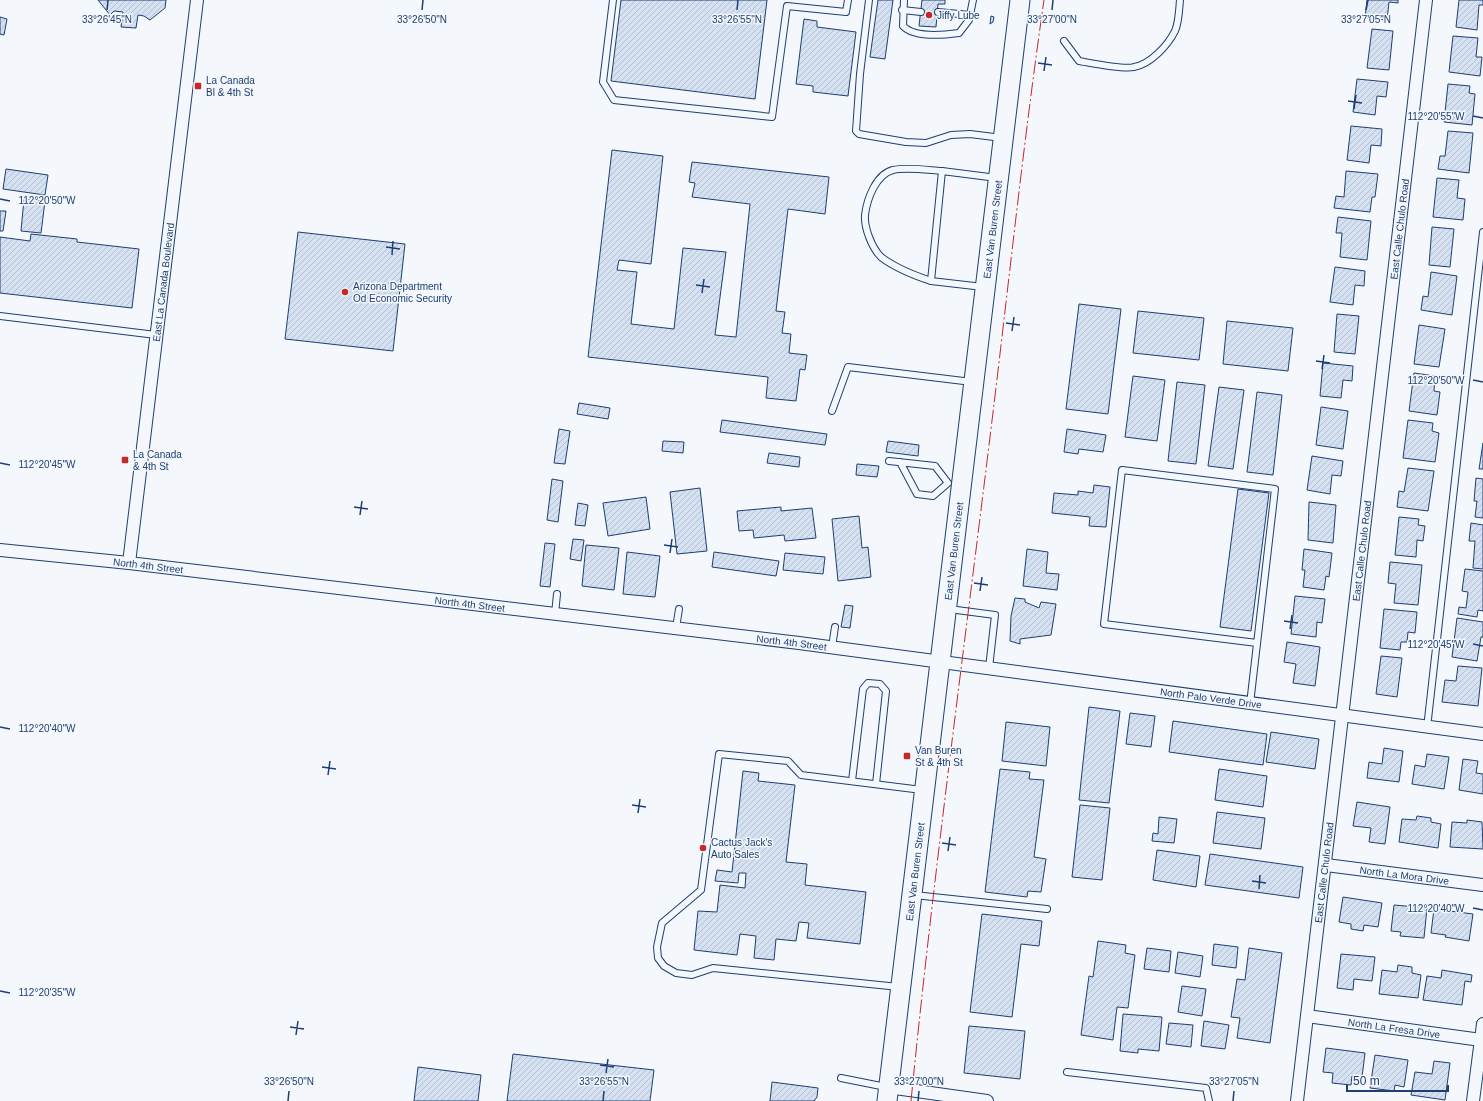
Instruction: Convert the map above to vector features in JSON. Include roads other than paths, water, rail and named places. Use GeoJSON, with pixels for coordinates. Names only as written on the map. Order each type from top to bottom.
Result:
{"type":"FeatureCollection","features":[{"type":"Feature","properties":{"kind":"main road","name":"East Van Buren Street"},"geometry":{"type":"LineString","coordinates":[[887,1094],[910,894],[946,608],[954,484],[974,382],[1020,0]]}},
{"type":"Feature","properties":{"kind":"street","name":"East La Canada Boulevard"},"geometry":{"type":"LineString","coordinates":[[129,563],[197,0]]}},
{"type":"Feature","properties":{"kind":"street","name":"East Calle Chulo Road"},"geometry":{"type":"LineString","coordinates":[[1297,1101],[1326,865],[1341,716],[1426,0]]}},
{"type":"Feature","properties":{"kind":"street","name":"North 4th Street"},"geometry":{"type":"LineString","coordinates":[[0,550],[129,563],[940,661]]}},
{"type":"Feature","properties":{"kind":"street","name":"North Palo Verde Drive"},"geometry":{"type":"LineString","coordinates":[[940,661],[1427,728],[1483,734]]}},
{"type":"Feature","properties":{"kind":"street","name":"North La Mora Drive"},"geometry":{"type":"LineString","coordinates":[[1326,865],[1483,885]]}},
{"type":"Feature","properties":{"kind":"street","name":"North La Fresa Drive"},"geometry":{"type":"LineString","coordinates":[[1307,1016],[1481,1040]]}},
{"type":"Feature","properties":{"kind":"street"},"geometry":{"type":"LineString","coordinates":[[1473,1101],[1483,1024]]}},
{"type":"Feature","properties":{"kind":"street"},"geometry":{"type":"LineString","coordinates":[[887,1094],[987,1101]]}},
{"type":"Feature","properties":{"kind":"lane"},"geometry":{"type":"LineString","coordinates":[[613,0],[603,82],[614,100],[772,117],[787,6],[846,12],[848,0]]}},
{"type":"Feature","properties":{"kind":"lane"},"geometry":{"type":"LineString","coordinates":[[869,0],[860,74],[856,131],[859,134],[906,142],[926,143],[951,135],[970,134],[1003,138]]}},
{"type":"Feature","properties":{"kind":"lane"},"geometry":{"type":"LineString","coordinates":[[904,0],[902,10],[903,26],[907,31],[939,35],[959,32],[969,20],[973,0]]}},
{"type":"Feature","properties":{"kind":"lane"},"geometry":{"type":"LineString","coordinates":[[1064,41],[1079,61],[1133,68],[1149,60],[1168,41],[1175,30],[1180,0]]}},
{"type":"Feature","properties":{"kind":"lane"},"geometry":{"type":"LineString","coordinates":[[902,10],[921,12]]}},
{"type":"Feature","properties":{"kind":"lane"},"geometry":{"type":"LineString","coordinates":[[938,12],[970,15]]}},
{"type":"Feature","properties":{"kind":"lane"},"geometry":{"type":"LineString","coordinates":[[985,287],[931,281],[913,275],[881,257],[872,244],[867,230],[865,215],[872,191],[881,177],[892,170],[942,171],[998,179]]}},
{"type":"Feature","properties":{"kind":"lane"},"geometry":{"type":"LineString","coordinates":[[931,281],[942,171]]}},
{"type":"Feature","properties":{"kind":"lane"},"geometry":{"type":"LineString","coordinates":[[1427,728],[1483,232]]}},
{"type":"Feature","properties":{"kind":"lane"},"geometry":{"type":"LineString","coordinates":[[0,316],[156,335]]}},
{"type":"Feature","properties":{"kind":"lane"},"geometry":{"type":"LineString","coordinates":[[832,411],[848,367],[974,382]]}},
{"type":"Feature","properties":{"kind":"lane"},"geometry":{"type":"LineString","coordinates":[[888,461],[900,462],[935,466],[954,484],[933,496],[917,494],[900,462]]}},
{"type":"Feature","properties":{"kind":"lane"},"geometry":{"type":"LineString","coordinates":[[1250,704],[1275,489],[1122,470],[1104,624],[1257,643]]}},
{"type":"Feature","properties":{"kind":"lane"},"geometry":{"type":"LineString","coordinates":[[555,614],[557,594]]}},
{"type":"Feature","properties":{"kind":"lane"},"geometry":{"type":"LineString","coordinates":[[946,608],[995,615],[989,668]]}},
{"type":"Feature","properties":{"kind":"lane"},"geometry":{"type":"LineString","coordinates":[[676,628],[679,609]]}},
{"type":"Feature","properties":{"kind":"lane"},"geometry":{"type":"LineString","coordinates":[[832,647],[835,627]]}},
{"type":"Feature","properties":{"kind":"lane"},"geometry":{"type":"LineString","coordinates":[[852,781],[863,689],[868,683],[880,684],[886,691],[876,784]]}},
{"type":"Feature","properties":{"kind":"lane"},"geometry":{"type":"LineString","coordinates":[[900,987],[713,968],[692,976],[676,973],[664,966],[658,958],[657,947],[662,923],[701,890],[719,754],[788,761],[801,775],[923,790]]}},
{"type":"Feature","properties":{"kind":"lane"},"geometry":{"type":"LineString","coordinates":[[910,894],[1047,909]]}},
{"type":"Feature","properties":{"kind":"lane"},"geometry":{"type":"LineString","coordinates":[[1067,1072],[1206,1088],[1209,1101]]}},
{"type":"Feature","properties":{"kind":"lane"},"geometry":{"type":"LineString","coordinates":[[841,1078],[887,1094]]}},
{"type":"Feature","properties":{"kind":"place","name":"Jiffy Lube"},"geometry":{"type":"Point","coordinates":[929,15]}},
{"type":"Feature","properties":{"kind":"place","name":"La Canada Bl & 4th St"},"geometry":{"type":"Point","coordinates":[198,86]}},
{"type":"Feature","properties":{"kind":"place","name":"Arizona Department Od Economic Security"},"geometry":{"type":"Point","coordinates":[345,292]}},
{"type":"Feature","properties":{"kind":"place","name":"La Canada & 4th St"},"geometry":{"type":"Point","coordinates":[125,460]}},
{"type":"Feature","properties":{"kind":"place","name":"Van Buren St & 4th St"},"geometry":{"type":"Point","coordinates":[907,756]}},
{"type":"Feature","properties":{"kind":"place","name":"Cactus Jack's Auto Sales"},"geometry":{"type":"Point","coordinates":[703,848]}}]}
